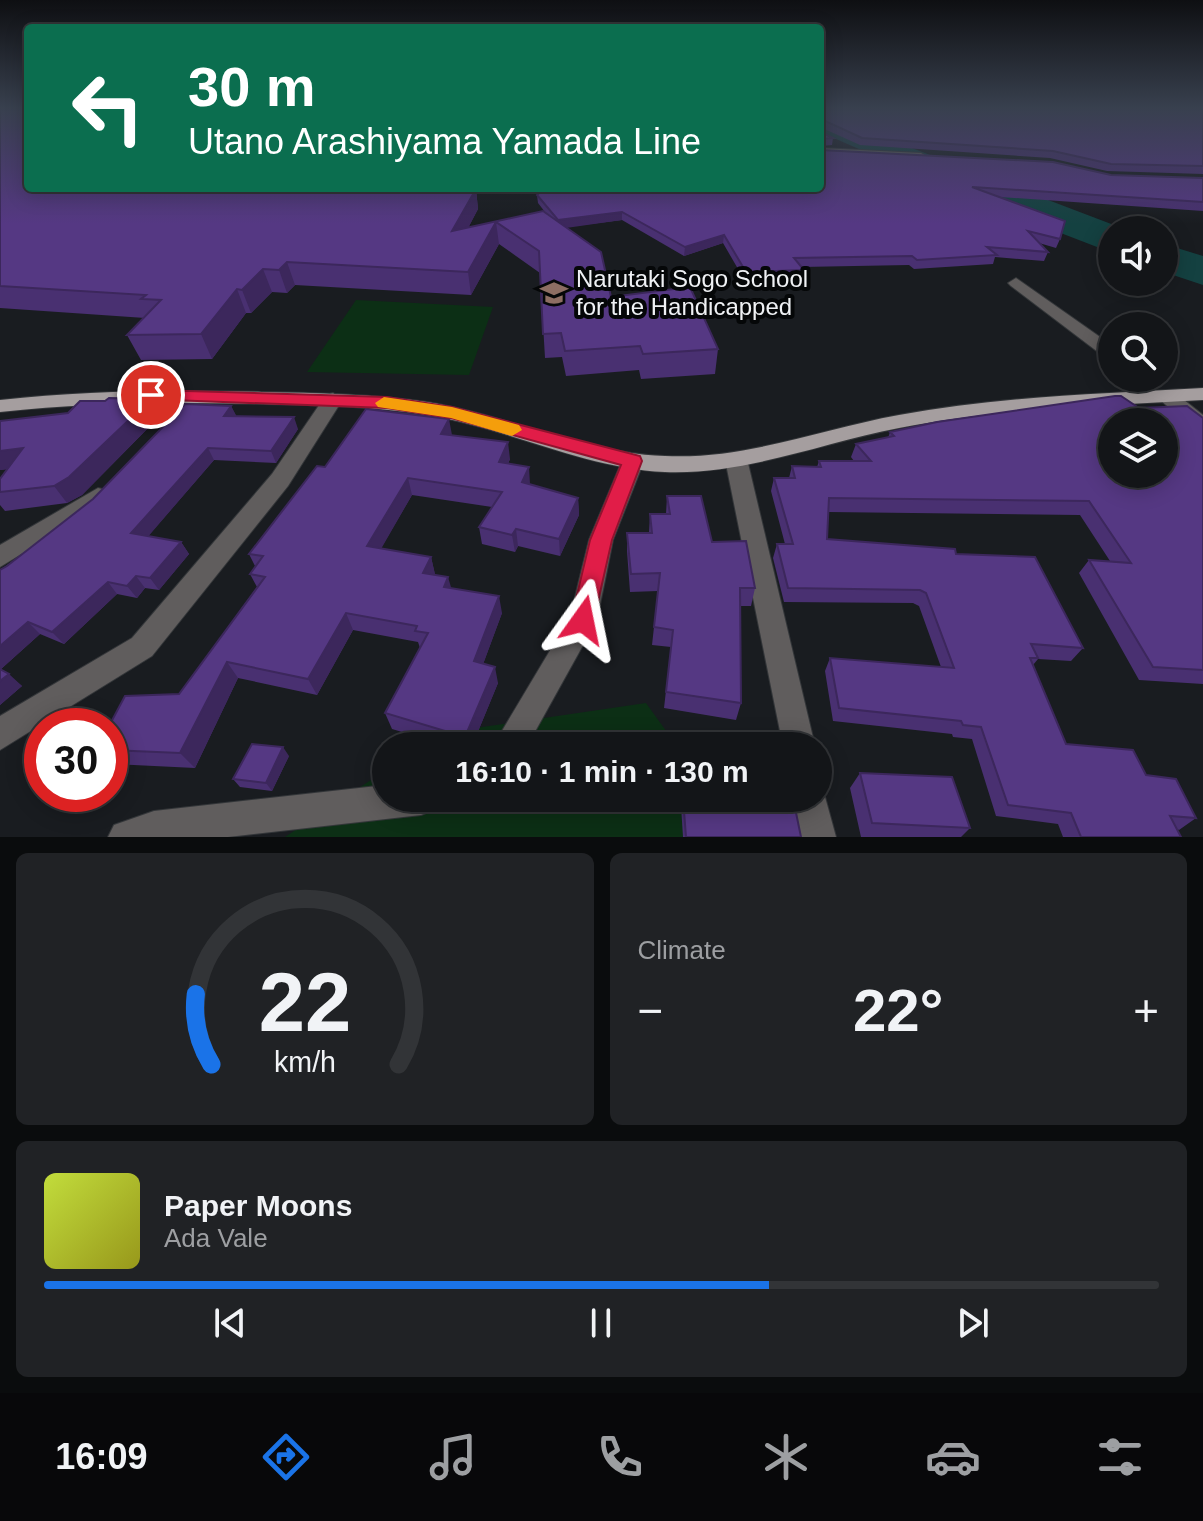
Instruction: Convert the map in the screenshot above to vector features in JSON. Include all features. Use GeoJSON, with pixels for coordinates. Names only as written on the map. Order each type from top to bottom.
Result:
{"type":"FeatureCollection","features":[{"type":"Feature","properties":{"kind":"main road"},"geometry":{"type":"LineString","coordinates":[[0,406],[106,396],[333,399],[387,403],[452,413],[596,454],[633,461],[689,465],[736,459],[897,422],[953,413],[1203,394]]}},
{"type":"Feature","properties":{"kind":"street"},"geometry":{"type":"LineString","coordinates":[[848,146],[858,151]]}},
{"type":"Feature","properties":{"kind":"street"},"geometry":{"type":"LineString","coordinates":[[824,151],[940,157]]}},
{"type":"Feature","properties":{"kind":"street"},"geometry":{"type":"LineString","coordinates":[[1016,283],[1098,344]]}},
{"type":"Feature","properties":{"kind":"street"},"geometry":{"type":"LineString","coordinates":[[1138,392],[1142,397]]}},
{"type":"Feature","properties":{"kind":"street"},"geometry":{"type":"LineString","coordinates":[[174,417],[195,396]]}},
{"type":"Feature","properties":{"kind":"street"},"geometry":{"type":"LineString","coordinates":[[1167,396],[1203,425]]}},
{"type":"Feature","properties":{"kind":"street"},"geometry":{"type":"LineString","coordinates":[[0,734],[142,647],[280,480],[333,399]]}},
{"type":"Feature","properties":{"kind":"street"},"geometry":{"type":"LineString","coordinates":[[736,459],[796,732]]}},
{"type":"Feature","properties":{"kind":"street"},"geometry":{"type":"LineString","coordinates":[[517,732],[583,620],[601,540],[633,461]]}},
{"type":"Feature","properties":{"kind":"street"},"geometry":{"type":"LineString","coordinates":[[0,557],[92,503],[112,481]]}},
{"type":"Feature","properties":{"kind":"street"},"geometry":{"type":"LineString","coordinates":[[126,837],[154,828],[372,804]]}},
{"type":"Feature","properties":{"kind":"street"},"geometry":{"type":"LineString","coordinates":[[813,812],[818,837]]}},
{"type":"Feature","properties":{"kind":"green space"},"geometry":{"type":"Polygon","coordinates":[[[356,300],[493,307],[469,375],[307,372],[356,300]]]}},
{"type":"Feature","properties":{"kind":"green space"},"geometry":{"type":"Polygon","coordinates":[[[646,703],[667,732],[448,732],[646,703]]]}},
{"type":"Feature","properties":{"kind":"green space"},"geometry":{"type":"Polygon","coordinates":[[[372,779],[372,812],[695,812],[694,837],[285,837],[372,779]]]}},
{"type":"Feature","properties":{"kind":"building"},"geometry":{"type":"Polygon","coordinates":[[[0,146],[24,146],[24,192],[474,192],[452,231],[543,211],[601,252],[611,297],[690,287],[718,349],[643,354],[640,346],[565,351],[561,333],[543,334],[539,251],[496,222],[468,272],[287,262],[279,270],[263,269],[242,290],[237,289],[201,334],[127,335],[161,300],[141,299],[146,295],[0,286],[0,146]]]}},
{"type":"Feature","properties":{"kind":"building"},"geometry":{"type":"Polygon","coordinates":[[[980,146],[1203,146],[1203,166],[1111,164],[1053,151],[980,146]]]}},
{"type":"Feature","properties":{"kind":"building"},"geometry":{"type":"Polygon","coordinates":[[[824,150],[1053,162],[1111,175],[1203,178],[1203,202],[972,187],[1065,221],[1060,239],[1028,231],[1048,252],[987,247],[997,255],[917,260],[912,256],[794,258],[804,270],[746,272],[724,235],[685,247],[622,212],[558,220],[537,195],[540,192],[824,192],[824,150]]]}},
{"type":"Feature","properties":{"kind":"building"},"geometry":{"type":"Polygon","coordinates":[[[1115,396],[1121,396],[1139,408],[1187,406],[1203,418],[1203,670],[1153,667],[1089,560],[1131,563],[1089,501],[829,498],[827,539],[955,549],[956,554],[1035,557],[1083,648],[1031,644],[1038,658],[1030,658],[1066,744],[1133,750],[1146,775],[1176,779],[1196,818],[1170,816],[1181,837],[1081,837],[1071,813],[1008,805],[981,727],[963,725],[961,721],[839,708],[830,658],[954,668],[926,593],[920,590],[788,588],[777,544],[793,544],[774,478],[795,478],[792,466],[821,467],[819,461],[871,461],[856,444],[894,436],[890,432],[937,422],[1115,396]]]}},
{"type":"Feature","properties":{"kind":"building"},"geometry":{"type":"Polygon","coordinates":[[[109,398],[151,399],[69,477],[54,486],[0,492],[0,479],[23,448],[0,451],[0,421],[68,413],[80,401],[105,401],[109,398]]]}},
{"type":"Feature","properties":{"kind":"building"},"geometry":{"type":"Polygon","coordinates":[[[185,404],[231,406],[224,416],[294,417],[271,451],[208,448],[131,533],[181,542],[150,578],[136,576],[127,586],[108,582],[52,632],[28,622],[0,646],[0,570],[93,499],[185,404]]]}},
{"type":"Feature","properties":{"kind":"building"},"geometry":{"type":"Polygon","coordinates":[[[366,409],[449,419],[441,434],[508,442],[499,462],[529,467],[522,482],[578,498],[559,539],[516,529],[512,535],[479,527],[502,492],[408,478],[367,546],[431,557],[423,573],[448,577],[444,587],[499,596],[474,661],[495,667],[467,732],[448,732],[385,713],[428,633],[415,631],[417,626],[346,613],[308,679],[227,662],[180,753],[128,751],[128,708],[119,708],[125,696],[179,694],[265,577],[250,574],[263,556],[249,554],[317,466],[325,467],[366,409]]]}},
{"type":"Feature","properties":{"kind":"building"},"geometry":{"type":"Polygon","coordinates":[[[667,496],[701,496],[712,542],[746,541],[755,588],[740,588],[741,703],[666,692],[673,630],[654,627],[660,573],[631,574],[627,533],[652,533],[650,514],[670,514],[667,496]]]}},
{"type":"Feature","properties":{"kind":"building"},"geometry":{"type":"Polygon","coordinates":[[[0,669],[9,674],[0,681],[0,669]]]}},
{"type":"Feature","properties":{"kind":"building"},"geometry":{"type":"Polygon","coordinates":[[[252,744],[283,747],[266,783],[233,779],[252,744]]]}},
{"type":"Feature","properties":{"kind":"building"},"geometry":{"type":"Polygon","coordinates":[[[860,773],[952,777],[970,828],[872,823],[860,773]]]}},
{"type":"Feature","properties":{"kind":"building"},"geometry":{"type":"Polygon","coordinates":[[[684,812],[796,812],[801,837],[686,837],[684,812]]]}},
{"type":"Feature","properties":{"kind":"waterway"},"geometry":{"type":"LineString","coordinates":[[878,146],[1098,233]]}},
{"type":"Feature","properties":{"kind":"waterway"},"geometry":{"type":"LineString","coordinates":[[1178,262],[1203,271]]}},
{"type":"Feature","properties":{"kind":"slow traffic"},"geometry":{"type":"LineString","coordinates":[[384,403],[452,413],[512,430]]}},
{"type":"Feature","properties":{"kind":"place","name":"Narutaki Sogo School for the Handicapped"},"geometry":{"type":"Point","coordinates":[554,293]}},
{"type":"Feature","properties":{"kind":"route"},"geometry":{"type":"LineString","coordinates":[[151,395],[387,403],[452,413],[596,454],[633,461],[601,540],[583,620]]}}]}
